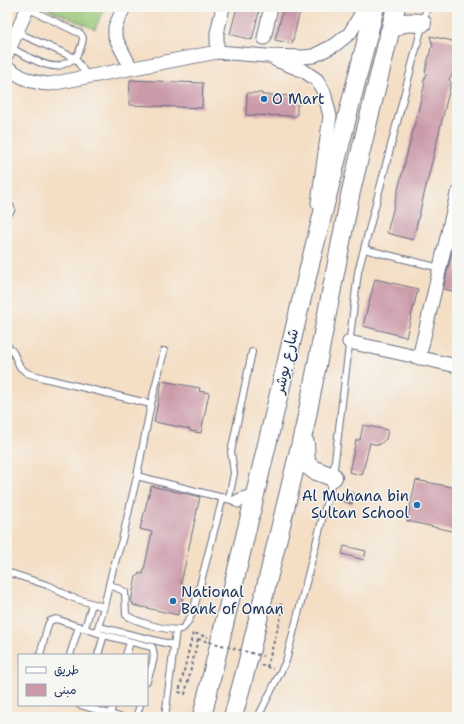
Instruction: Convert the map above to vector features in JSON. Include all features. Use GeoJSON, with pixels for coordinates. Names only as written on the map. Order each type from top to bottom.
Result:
{"type":"FeatureCollection","features":[{"type":"Feature","properties":{"kind":"main road","name":"شارع بوشر"},"geometry":{"type":"LineString","coordinates":[[202,717],[310,264],[375,7]]}},
{"type":"Feature","properties":{"kind":"main road","name":"شارع بوشر"},"geometry":{"type":"LineString","coordinates":[[233,717],[255,659],[305,426],[350,191],[396,7]]}},
{"type":"Feature","properties":{"kind":"main road"},"geometry":{"type":"LineString","coordinates":[[389,34],[393,28],[400,23],[425,15]]}},
{"type":"Feature","properties":{"kind":"main road"},"geometry":{"type":"LineString","coordinates":[[305,426],[306,464],[314,470],[332,477]]}},
{"type":"Feature","properties":{"kind":"street"},"geometry":{"type":"LineString","coordinates":[[124,7],[115,27],[115,37],[131,68]]}},
{"type":"Feature","properties":{"kind":"street"},"geometry":{"type":"LineString","coordinates":[[217,52],[217,33],[223,7]]}},
{"type":"Feature","properties":{"kind":"street"},"geometry":{"type":"LineString","coordinates":[[264,38],[271,7]]}},
{"type":"Feature","properties":{"kind":"street"},"geometry":{"type":"LineString","coordinates":[[7,66],[30,82],[50,84],[217,52],[267,56],[313,56],[335,45],[350,33],[365,7]]}},
{"type":"Feature","properties":{"kind":"street"},"geometry":{"type":"LineString","coordinates":[[8,49],[27,8]]}},
{"type":"Feature","properties":{"kind":"street"},"geometry":{"type":"LineString","coordinates":[[267,56],[304,71],[317,80],[324,92],[330,116],[310,264]]}},
{"type":"Feature","properties":{"kind":"street"},"geometry":{"type":"LineString","coordinates":[[419,358],[457,194]]}},
{"type":"Feature","properties":{"kind":"street"},"geometry":{"type":"LineString","coordinates":[[349,342],[457,366]]}},
{"type":"Feature","properties":{"kind":"street"},"geometry":{"type":"LineString","coordinates":[[230,499],[251,496],[258,483]]}},
{"type":"Feature","properties":{"kind":"lane"},"geometry":{"type":"LineString","coordinates":[[8,49],[47,65],[57,66],[63,65],[75,58],[82,43],[83,38],[81,34],[27,8]]}},
{"type":"Feature","properties":{"kind":"lane"},"geometry":{"type":"LineString","coordinates":[[258,717],[282,672],[286,661],[332,477],[358,272],[425,15]]}},
{"type":"Feature","properties":{"kind":"lane"},"geometry":{"type":"LineString","coordinates":[[16,32],[75,58],[88,77]]}},
{"type":"Feature","properties":{"kind":"lane"},"geometry":{"type":"LineString","coordinates":[[364,249],[440,268]]}},
{"type":"Feature","properties":{"kind":"lane"},"geometry":{"type":"LineString","coordinates":[[7,345],[13,352],[20,367],[27,373],[151,404]]}},
{"type":"Feature","properties":{"kind":"lane"},"geometry":{"type":"LineString","coordinates":[[98,630],[109,584],[122,540],[164,351]]}},
{"type":"Feature","properties":{"kind":"lane"},"geometry":{"type":"LineString","coordinates":[[109,584],[125,592],[126,615],[134,620],[176,630],[184,627],[193,612],[230,499],[234,472],[231,452],[252,352]]}},
{"type":"Feature","properties":{"kind":"lane"},"geometry":{"type":"LineString","coordinates":[[137,476],[230,499],[247,511],[249,520]]}},
{"type":"Feature","properties":{"kind":"lane"},"geometry":{"type":"LineString","coordinates":[[7,572],[50,586],[70,597],[104,607]]}},
{"type":"Feature","properties":{"kind":"lane"},"geometry":{"type":"LineString","coordinates":[[85,628],[92,604]]}},
{"type":"Feature","properties":{"kind":"lane"},"geometry":{"type":"LineString","coordinates":[[40,654],[50,621],[56,618],[85,628],[174,645]]}},
{"type":"Feature","properties":{"kind":"lane"},"geometry":{"type":"LineString","coordinates":[[70,654],[79,626]]}},
{"type":"Feature","properties":{"kind":"lane"},"geometry":{"type":"LineString","coordinates":[[98,630],[104,635],[152,647],[154,657],[148,678]]}},
{"type":"Feature","properties":{"kind":"lane"},"geometry":{"type":"LineString","coordinates":[[165,717],[176,630]]}},
{"type":"Feature","properties":{"kind":"lane"},"geometry":{"type":"LineString","coordinates":[[98,654],[104,635]]}},
{"type":"Feature","properties":{"kind":"lane"},"geometry":{"type":"LineString","coordinates":[[126,654],[130,642]]}},
{"type":"Feature","properties":{"kind":"lane"},"geometry":{"type":"LineString","coordinates":[[84,706],[120,717]]}},
{"type":"Feature","properties":{"kind":"lane"},"geometry":{"type":"LineString","coordinates":[[110,714],[113,706]]}},
{"type":"Feature","properties":{"kind":"lane"},"geometry":{"type":"LineString","coordinates":[[136,717],[140,706]]}},
{"type":"Feature","properties":{"kind":"path"},"geometry":{"type":"LineString","coordinates":[[267,667],[284,605],[277,604],[275,611]]}},
{"type":"Feature","properties":{"kind":"path"},"geometry":{"type":"LineString","coordinates":[[193,633],[179,692],[185,694],[198,639],[255,659],[267,667],[282,672]]}},
{"type":"Feature","properties":{"kind":"green space"},"geometry":{"type":"Polygon","coordinates":[[[43,7],[105,7],[95,29],[43,7]]]}},
{"type":"Feature","properties":{"kind":"building"},"geometry":{"type":"Polygon","coordinates":[[[237,7],[260,7],[252,40],[230,34],[237,7]]]}},
{"type":"Feature","properties":{"kind":"building"},"geometry":{"type":"Polygon","coordinates":[[[284,7],[301,7],[292,44],[275,40],[284,7]]]}},
{"type":"Feature","properties":{"kind":"building"},"geometry":{"type":"Polygon","coordinates":[[[430,36],[457,42],[457,51],[455,54],[456,60],[454,73],[449,79],[451,83],[413,240],[387,233],[425,83],[423,82],[427,74],[425,72],[431,48],[433,46],[430,36]]]}},
{"type":"Feature","properties":{"kind":"building"},"geometry":{"type":"Polygon","coordinates":[[[130,80],[203,83],[202,108],[129,105],[130,80]]]}},
{"type":"Feature","properties":{"kind":"building"},"geometry":{"type":"Polygon","coordinates":[[[247,93],[300,96],[300,104],[297,105],[297,116],[246,115],[247,93]]]}},
{"type":"Feature","properties":{"kind":"building"},"geometry":{"type":"Polygon","coordinates":[[[457,231],[457,292],[443,289],[457,231]]]}},
{"type":"Feature","properties":{"kind":"building"},"geometry":{"type":"Polygon","coordinates":[[[375,279],[418,289],[406,337],[363,326],[375,279]]]}},
{"type":"Feature","properties":{"kind":"building"},"geometry":{"type":"Polygon","coordinates":[[[162,381],[200,388],[199,391],[209,393],[201,433],[190,431],[190,429],[154,422],[162,381]]]}},
{"type":"Feature","properties":{"kind":"building"},"geometry":{"type":"Polygon","coordinates":[[[363,425],[388,430],[386,439],[379,445],[370,443],[362,475],[349,472],[356,440],[360,440],[363,425]]]}},
{"type":"Feature","properties":{"kind":"building"},"geometry":{"type":"Polygon","coordinates":[[[416,480],[457,488],[457,532],[407,521],[416,480]]]}},
{"type":"Feature","properties":{"kind":"building"},"geometry":{"type":"Polygon","coordinates":[[[151,486],[200,497],[181,583],[184,584],[183,587],[185,587],[178,615],[133,605],[131,602],[136,576],[138,576],[139,573],[143,574],[152,532],[140,529],[151,486]]]}},
{"type":"Feature","properties":{"kind":"building"},"geometry":{"type":"Polygon","coordinates":[[[345,491],[354,493],[352,504],[342,501],[345,491]]]}},
{"type":"Feature","properties":{"kind":"building"},"geometry":{"type":"Polygon","coordinates":[[[344,546],[366,551],[364,560],[342,554],[344,546]]]}},
{"type":"Feature","properties":{"kind":"place","name":"O Mart"},"geometry":{"type":"Point","coordinates":[264,99]}},
{"type":"Feature","properties":{"kind":"place","name":"Al Muhana bin Sultan School"},"geometry":{"type":"Point","coordinates":[417,505]}},
{"type":"Feature","properties":{"kind":"place","name":"National Bank of Oman"},"geometry":{"type":"Point","coordinates":[173,601]}}]}
